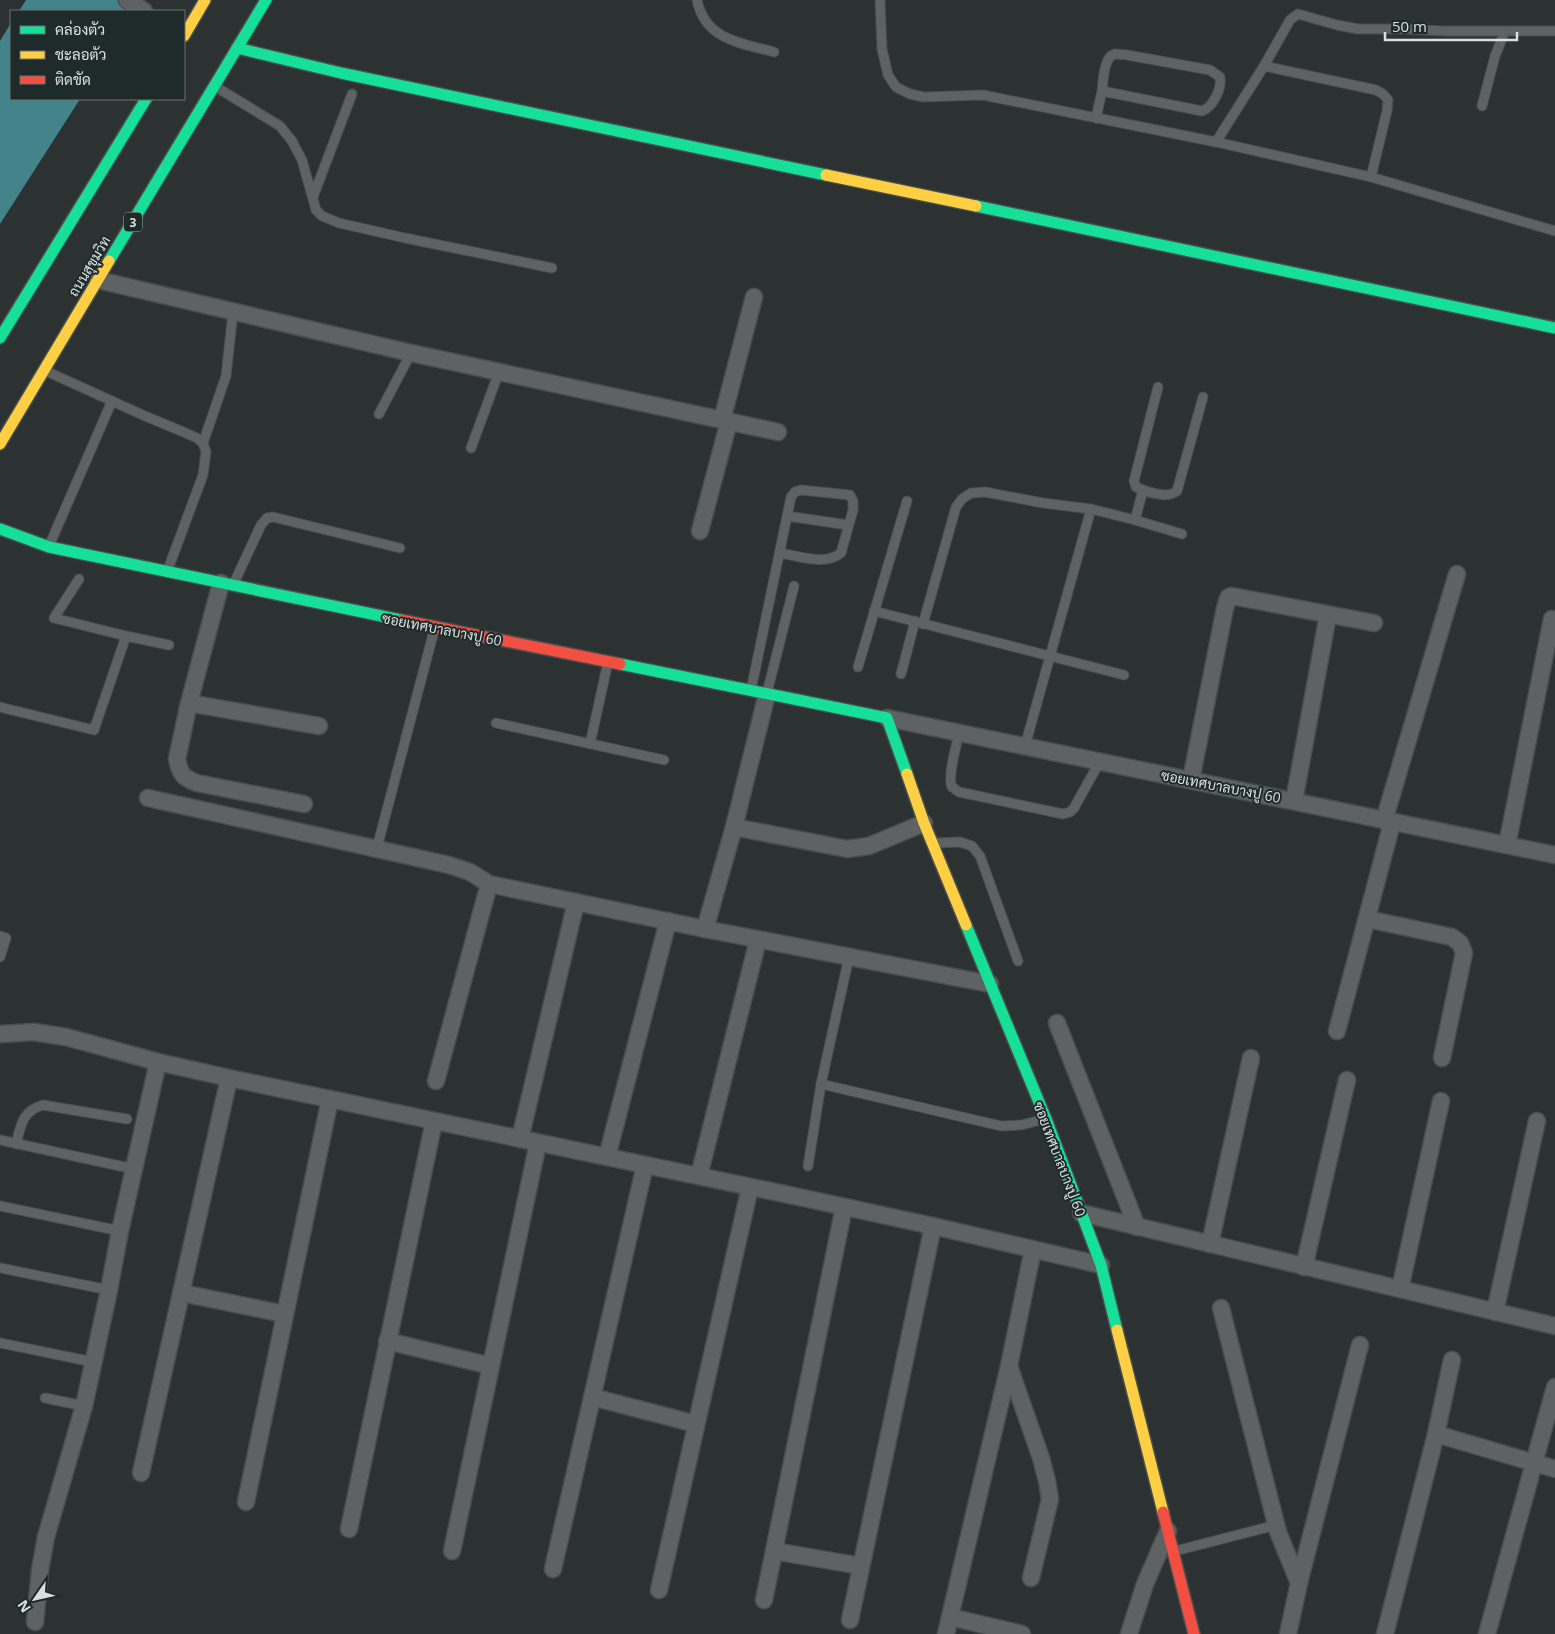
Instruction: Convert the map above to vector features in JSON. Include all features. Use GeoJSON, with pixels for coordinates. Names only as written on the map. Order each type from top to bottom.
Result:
{"type":"FeatureCollection","features":[{"type":"Feature","properties":{"kind":"main road"},"geometry":{"type":"LineString","coordinates":[[185,34],[206,0]]}},
{"type":"Feature","properties":{"kind":"main road","name":"ถนนสุขุมวิท"},"geometry":{"type":"LineString","coordinates":[[0,444],[266,0]]}},
{"type":"Feature","properties":{"kind":"main road"},"geometry":{"type":"LineString","coordinates":[[237,48],[341,73],[1555,328]]}},
{"type":"Feature","properties":{"kind":"main road"},"geometry":{"type":"LineString","coordinates":[[0,338],[145,100]]}},
{"type":"Feature","properties":{"kind":"main road","name":"ซอยเทศบาลบางปู 60"},"geometry":{"type":"LineString","coordinates":[[0,530],[49,547],[226,585],[888,718],[924,823],[1046,1119],[1101,1265],[1194,1634]]}},
{"type":"Feature","properties":{"kind":"street"},"geometry":{"type":"LineString","coordinates":[[127,0],[143,10]]}},
{"type":"Feature","properties":{"kind":"street"},"geometry":{"type":"LineString","coordinates":[[98,280],[411,354],[778,432]]}},
{"type":"Feature","properties":{"kind":"street"},"geometry":{"type":"LineString","coordinates":[[700,532],[754,297]]}},
{"type":"Feature","properties":{"kind":"street"},"geometry":{"type":"LineString","coordinates":[[1337,1031],[1367,919],[1388,822],[1457,574]]}},
{"type":"Feature","properties":{"kind":"street"},"geometry":{"type":"LineString","coordinates":[[226,585],[189,703],[177,760],[181,773],[187,780],[304,804]]}},
{"type":"Feature","properties":{"kind":"street"},"geometry":{"type":"LineString","coordinates":[[1191,780],[1228,598],[1237,596],[1374,624]]}},
{"type":"Feature","properties":{"kind":"street"},"geometry":{"type":"LineString","coordinates":[[1294,801],[1328,615]]}},
{"type":"Feature","properties":{"kind":"street"},"geometry":{"type":"LineString","coordinates":[[1507,845],[1552,619]]}},
{"type":"Feature","properties":{"kind":"street"},"geometry":{"type":"LineString","coordinates":[[705,930],[734,827],[767,694]]}},
{"type":"Feature","properties":{"kind":"street"},"geometry":{"type":"LineString","coordinates":[[189,703],[319,726]]}},
{"type":"Feature","properties":{"kind":"street","name":"ซอยเทศบาลบางปู 60"},"geometry":{"type":"LineString","coordinates":[[888,718],[1555,855]]}},
{"type":"Feature","properties":{"kind":"street"},"geometry":{"type":"LineString","coordinates":[[148,798],[449,865],[470,872],[489,884],[705,930],[990,984]]}},
{"type":"Feature","properties":{"kind":"street"},"geometry":{"type":"LineString","coordinates":[[734,827],[847,849],[869,846],[924,823]]}},
{"type":"Feature","properties":{"kind":"street"},"geometry":{"type":"LineString","coordinates":[[436,1081],[489,884]]}},
{"type":"Feature","properties":{"kind":"street"},"geometry":{"type":"LineString","coordinates":[[520,1139],[576,902]]}},
{"type":"Feature","properties":{"kind":"street"},"geometry":{"type":"LineString","coordinates":[[1367,919],[1452,937],[1460,943],[1464,953],[1442,1058]]}},
{"type":"Feature","properties":{"kind":"street"},"geometry":{"type":"LineString","coordinates":[[607,1157],[668,922]]}},
{"type":"Feature","properties":{"kind":"street"},"geometry":{"type":"LineString","coordinates":[[699,1176],[758,940]]}},
{"type":"Feature","properties":{"kind":"street"},"geometry":{"type":"LineString","coordinates":[[1057,1023],[1137,1227]]}},
{"type":"Feature","properties":{"kind":"street"},"geometry":{"type":"LineString","coordinates":[[0,1034],[34,1032],[66,1038],[229,1078],[933,1226],[1101,1265]]}},
{"type":"Feature","properties":{"kind":"street"},"geometry":{"type":"LineString","coordinates":[[1210,1244],[1251,1058]]}},
{"type":"Feature","properties":{"kind":"street"},"geometry":{"type":"LineString","coordinates":[[35,1622],[40,1570],[46,1537],[84,1406],[120,1231],[158,1062]]}},
{"type":"Feature","properties":{"kind":"street"},"geometry":{"type":"LineString","coordinates":[[141,1473],[229,1078]]}},
{"type":"Feature","properties":{"kind":"street"},"geometry":{"type":"LineString","coordinates":[[1304,1267],[1347,1080]]}},
{"type":"Feature","properties":{"kind":"street"},"geometry":{"type":"LineString","coordinates":[[246,1502],[330,1099]]}},
{"type":"Feature","properties":{"kind":"street"},"geometry":{"type":"LineString","coordinates":[[1400,1289],[1441,1101]]}},
{"type":"Feature","properties":{"kind":"street"},"geometry":{"type":"LineString","coordinates":[[349,1529],[434,1121]]}},
{"type":"Feature","properties":{"kind":"street"},"geometry":{"type":"LineString","coordinates":[[1494,1312],[1537,1121]]}},
{"type":"Feature","properties":{"kind":"street"},"geometry":{"type":"LineString","coordinates":[[452,1551],[538,1143]]}},
{"type":"Feature","properties":{"kind":"street"},"geometry":{"type":"LineString","coordinates":[[553,1570],[645,1165]]}},
{"type":"Feature","properties":{"kind":"street"},"geometry":{"type":"LineString","coordinates":[[659,1590],[750,1187]]}},
{"type":"Feature","properties":{"kind":"street"},"geometry":{"type":"LineString","coordinates":[[764,1600],[844,1207]]}},
{"type":"Feature","properties":{"kind":"street"},"geometry":{"type":"LineString","coordinates":[[1081,1213],[1555,1326]]}},
{"type":"Feature","properties":{"kind":"street"},"geometry":{"type":"LineString","coordinates":[[850,1620],[933,1226]]}},
{"type":"Feature","properties":{"kind":"street"},"geometry":{"type":"LineString","coordinates":[[946,1634],[1009,1366],[1032,1249]]}},
{"type":"Feature","properties":{"kind":"street"},"geometry":{"type":"LineString","coordinates":[[182,1294],[284,1314]]}},
{"type":"Feature","properties":{"kind":"street"},"geometry":{"type":"LineString","coordinates":[[1221,1308],[1276,1525],[1299,1583]]}},
{"type":"Feature","properties":{"kind":"street"},"geometry":{"type":"LineString","coordinates":[[387,1341],[490,1366]]}},
{"type":"Feature","properties":{"kind":"street"},"geometry":{"type":"LineString","coordinates":[[1288,1634],[1299,1583],[1360,1345]]}},
{"type":"Feature","properties":{"kind":"street"},"geometry":{"type":"LineString","coordinates":[[1385,1634],[1436,1434],[1452,1360]]}},
{"type":"Feature","properties":{"kind":"street"},"geometry":{"type":"LineString","coordinates":[[1009,1366],[1041,1458],[1050,1499],[1031,1578]]}},
{"type":"Feature","properties":{"kind":"street"},"geometry":{"type":"LineString","coordinates":[[1487,1634],[1555,1387]]}},
{"type":"Feature","properties":{"kind":"street"},"geometry":{"type":"LineString","coordinates":[[592,1397],[696,1424]]}},
{"type":"Feature","properties":{"kind":"street"},"geometry":{"type":"LineString","coordinates":[[1436,1434],[1555,1469]]}},
{"type":"Feature","properties":{"kind":"street"},"geometry":{"type":"LineString","coordinates":[[1129,1634],[1145,1584],[1168,1531]]}},
{"type":"Feature","properties":{"kind":"street"},"geometry":{"type":"LineString","coordinates":[[774,1551],[861,1566]]}},
{"type":"Feature","properties":{"kind":"street"},"geometry":{"type":"LineString","coordinates":[[950,1617],[1022,1634]]}},
{"type":"Feature","properties":{"kind":"lane"},"geometry":{"type":"LineString","coordinates":[[697,0],[706,23],[714,31],[727,39],[774,52]]}},
{"type":"Feature","properties":{"kind":"lane"},"geometry":{"type":"LineString","coordinates":[[880,0],[882,49],[888,75],[896,87],[910,94],[924,96],[983,95],[1216,142],[1371,177],[1555,231]]}},
{"type":"Feature","properties":{"kind":"lane"},"geometry":{"type":"LineString","coordinates":[[1216,142],[1264,66],[1290,20],[1298,14],[1358,29],[1406,29],[1444,32],[1555,30]]}},
{"type":"Feature","properties":{"kind":"lane"},"geometry":{"type":"LineString","coordinates":[[1482,106],[1495,56],[1505,31]]}},
{"type":"Feature","properties":{"kind":"lane"},"geometry":{"type":"LineString","coordinates":[[1096,118],[1107,62],[1110,56],[1116,54],[1210,70],[1220,77],[1221,83],[1212,103],[1206,110],[1202,111],[1102,91]]}},
{"type":"Feature","properties":{"kind":"lane"},"geometry":{"type":"LineString","coordinates":[[1264,66],[1376,90],[1383,94],[1388,100],[1387,111],[1371,177]]}},
{"type":"Feature","properties":{"kind":"lane"},"geometry":{"type":"LineString","coordinates":[[214,86],[280,126],[292,141],[302,160],[316,210],[322,216],[339,223],[405,238],[552,268]]}},
{"type":"Feature","properties":{"kind":"lane"},"geometry":{"type":"LineString","coordinates":[[313,198],[352,94]]}},
{"type":"Feature","properties":{"kind":"lane"},"geometry":{"type":"LineString","coordinates":[[203,443],[226,376],[233,312]]}},
{"type":"Feature","properties":{"kind":"lane"},"geometry":{"type":"LineString","coordinates":[[379,414],[411,354]]}},
{"type":"Feature","properties":{"kind":"lane"},"geometry":{"type":"LineString","coordinates":[[45,370],[197,438],[203,443],[206,452],[203,475],[166,572]]}},
{"type":"Feature","properties":{"kind":"lane"},"geometry":{"type":"LineString","coordinates":[[472,448],[499,372]]}},
{"type":"Feature","properties":{"kind":"lane"},"geometry":{"type":"LineString","coordinates":[[1158,387],[1134,481],[1136,487],[1143,490],[1167,495],[1173,495],[1177,491],[1203,397]]}},
{"type":"Feature","properties":{"kind":"lane"},"geometry":{"type":"LineString","coordinates":[[49,547],[112,401]]}},
{"type":"Feature","properties":{"kind":"lane"},"geometry":{"type":"LineString","coordinates":[[751,691],[787,516],[792,497],[795,492],[801,490],[850,495],[853,501],[852,510],[841,553],[833,559],[822,560],[780,553]]}},
{"type":"Feature","properties":{"kind":"lane"},"geometry":{"type":"LineString","coordinates":[[1136,520],[1143,490]]}},
{"type":"Feature","properties":{"kind":"lane"},"geometry":{"type":"LineString","coordinates":[[900,674],[919,623],[956,507],[962,499],[971,493],[986,492],[1042,503],[1091,509],[1182,534]]}},
{"type":"Feature","properties":{"kind":"lane"},"geometry":{"type":"LineString","coordinates":[[858,667],[907,501]]}},
{"type":"Feature","properties":{"kind":"lane"},"geometry":{"type":"LineString","coordinates":[[1025,746],[1091,509]]}},
{"type":"Feature","properties":{"kind":"lane"},"geometry":{"type":"LineString","coordinates":[[787,516],[848,525]]}},
{"type":"Feature","properties":{"kind":"lane"},"geometry":{"type":"LineString","coordinates":[[226,585],[261,524],[267,518],[273,517],[400,548]]}},
{"type":"Feature","properties":{"kind":"lane"},"geometry":{"type":"LineString","coordinates":[[79,579],[54,618],[126,636],[169,644]]}},
{"type":"Feature","properties":{"kind":"lane"},"geometry":{"type":"LineString","coordinates":[[767,694],[794,586]]}},
{"type":"Feature","properties":{"kind":"lane"},"geometry":{"type":"LineString","coordinates":[[874,611],[1124,675]]}},
{"type":"Feature","properties":{"kind":"lane"},"geometry":{"type":"LineString","coordinates":[[379,840],[435,627]]}},
{"type":"Feature","properties":{"kind":"lane"},"geometry":{"type":"LineString","coordinates":[[0,707],[94,730],[126,636]]}},
{"type":"Feature","properties":{"kind":"lane"},"geometry":{"type":"LineString","coordinates":[[590,744],[608,662]]}},
{"type":"Feature","properties":{"kind":"lane"},"geometry":{"type":"LineString","coordinates":[[496,723],[664,760]]}},
{"type":"Feature","properties":{"kind":"lane"},"geometry":{"type":"LineString","coordinates":[[959,733],[951,771],[952,787],[959,792],[1063,814],[1070,812],[1100,761]]}},
{"type":"Feature","properties":{"kind":"lane"},"geometry":{"type":"LineString","coordinates":[[932,843],[960,842],[972,846],[980,856],[1018,961]]}},
{"type":"Feature","properties":{"kind":"lane"},"geometry":{"type":"LineString","coordinates":[[0,936],[6,938],[0,957]]}},
{"type":"Feature","properties":{"kind":"lane"},"geometry":{"type":"LineString","coordinates":[[808,1166],[822,1084],[849,957]]}},
{"type":"Feature","properties":{"kind":"lane"},"geometry":{"type":"LineString","coordinates":[[822,1084],[1001,1126],[1020,1125],[1046,1119]]}},
{"type":"Feature","properties":{"kind":"lane"},"geometry":{"type":"LineString","coordinates":[[16,1144],[25,1115],[33,1107],[43,1105],[127,1119]]}},
{"type":"Feature","properties":{"kind":"lane"},"geometry":{"type":"LineString","coordinates":[[0,1140],[134,1168]]}},
{"type":"Feature","properties":{"kind":"lane"},"geometry":{"type":"LineString","coordinates":[[0,1206],[120,1231]]}},
{"type":"Feature","properties":{"kind":"lane"},"geometry":{"type":"LineString","coordinates":[[0,1268],[109,1290]]}},
{"type":"Feature","properties":{"kind":"lane"},"geometry":{"type":"LineString","coordinates":[[0,1343],[93,1362]]}},
{"type":"Feature","properties":{"kind":"lane"},"geometry":{"type":"LineString","coordinates":[[45,1398],[84,1406]]}},
{"type":"Feature","properties":{"kind":"lane"},"geometry":{"type":"LineString","coordinates":[[1174,1551],[1276,1525]]}},
{"type":"Feature","properties":{"kind":"water"},"geometry":{"type":"Polygon","coordinates":[[[26,0],[142,0],[136,10],[20,10],[26,0]]]}},
{"type":"Feature","properties":{"kind":"water"},"geometry":{"type":"Polygon","coordinates":[[[10,25],[10,100],[79,100],[0,224],[0,41],[10,25]]]}},
{"type":"Feature","properties":{"kind":"traffic: fast"},"geometry":{"type":"LineString","coordinates":[[109,261],[266,0]]}},
{"type":"Feature","properties":{"kind":"traffic: fast"},"geometry":{"type":"LineString","coordinates":[[237,48],[341,73],[826,175]]}},
{"type":"Feature","properties":{"kind":"traffic: fast"},"geometry":{"type":"LineString","coordinates":[[0,338],[145,100]]}},
{"type":"Feature","properties":{"kind":"traffic: fast"},"geometry":{"type":"LineString","coordinates":[[976,206],[1555,328]]}},
{"type":"Feature","properties":{"kind":"traffic: fast"},"geometry":{"type":"LineString","coordinates":[[0,529],[49,547],[401,620]]}},
{"type":"Feature","properties":{"kind":"traffic: fast"},"geometry":{"type":"LineString","coordinates":[[620,664],[887,718],[907,774]]}},
{"type":"Feature","properties":{"kind":"traffic: fast"},"geometry":{"type":"LineString","coordinates":[[966,925],[1046,1119],[1101,1265],[1117,1330]]}},
{"type":"Feature","properties":{"kind":"traffic: slow"},"geometry":{"type":"LineString","coordinates":[[185,34],[205,0]]}},
{"type":"Feature","properties":{"kind":"traffic: slow"},"geometry":{"type":"LineString","coordinates":[[826,175],[976,206]]}},
{"type":"Feature","properties":{"kind":"traffic: slow"},"geometry":{"type":"LineString","coordinates":[[0,444],[109,261]]}},
{"type":"Feature","properties":{"kind":"traffic: slow"},"geometry":{"type":"LineString","coordinates":[[907,774],[924,823],[966,925]]}},
{"type":"Feature","properties":{"kind":"traffic: slow"},"geometry":{"type":"LineString","coordinates":[[1117,1330],[1163,1512]]}},
{"type":"Feature","properties":{"kind":"traffic: jam"},"geometry":{"type":"LineString","coordinates":[[401,620],[620,664]]}},
{"type":"Feature","properties":{"kind":"traffic: jam"},"geometry":{"type":"LineString","coordinates":[[1163,1512],[1194,1634]]}}]}
